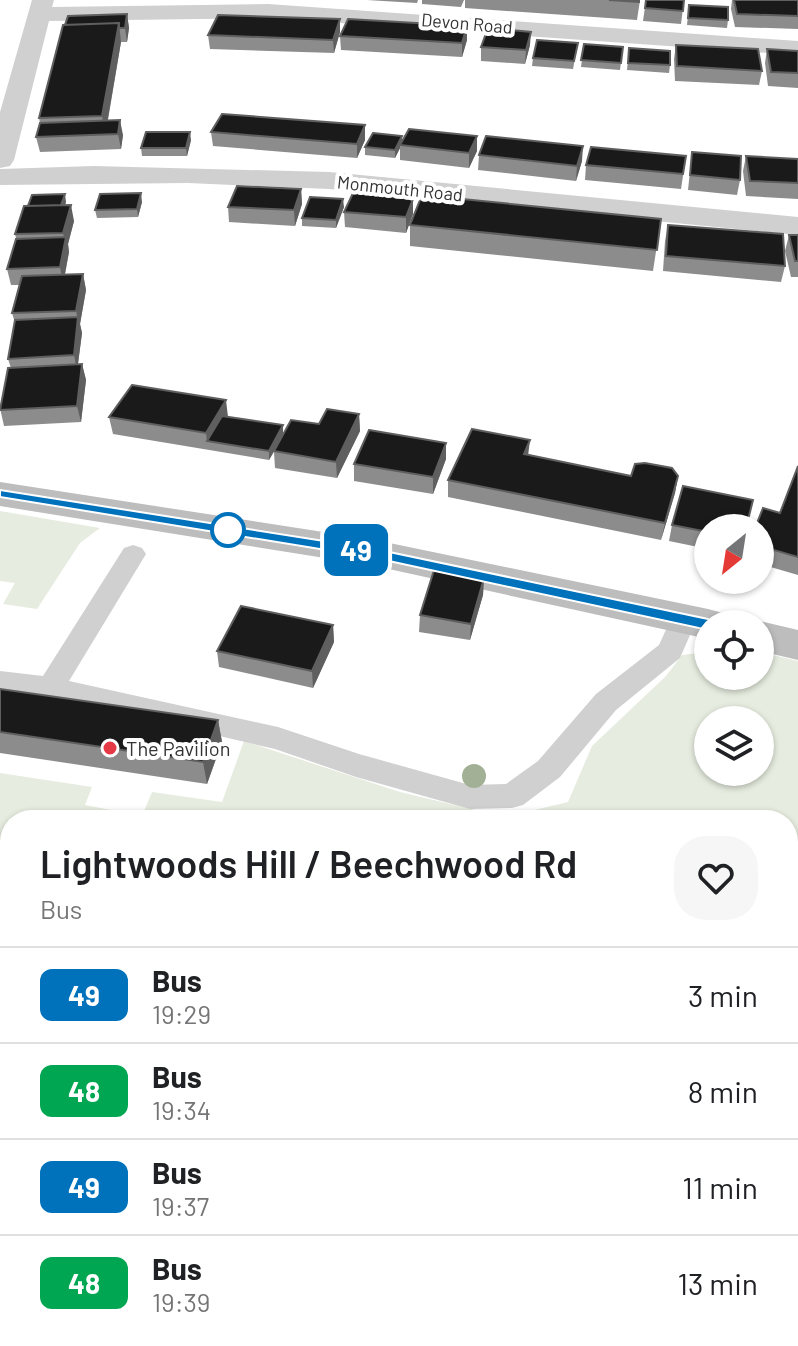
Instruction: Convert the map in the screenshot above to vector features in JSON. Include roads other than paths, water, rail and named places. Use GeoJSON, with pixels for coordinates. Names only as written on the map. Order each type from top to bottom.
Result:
{"type":"FeatureCollection","features":[{"type":"Feature","properties":{"kind":"street","name":"Devon Road"},"geometry":{"type":"LineString","coordinates":[[41,7],[268,11],[402,18],[798,48]]}},
{"type":"Feature","properties":{"kind":"street"},"geometry":{"type":"LineString","coordinates":[[0,160],[41,7]]}},
{"type":"Feature","properties":{"kind":"street","name":"Monmouth Road"},"geometry":{"type":"LineString","coordinates":[[0,177],[114,173],[222,174],[377,184],[581,208],[798,226]]}},
{"type":"Feature","properties":{"kind":"street"},"geometry":{"type":"LineString","coordinates":[[0,494],[375,553],[694,622]]}},
{"type":"Feature","properties":{"kind":"street"},"geometry":{"type":"LineString","coordinates":[[774,639],[798,645]]}},
{"type":"Feature","properties":{"kind":"lane"},"geometry":{"type":"LineString","coordinates":[[51,687],[133,554]]}},
{"type":"Feature","properties":{"kind":"lane"},"geometry":{"type":"LineString","coordinates":[[0,681],[51,687],[278,738],[356,765],[470,797],[512,796],[549,769],[606,702],[670,651],[694,624]]}},
{"type":"Feature","properties":{"kind":"place","name":"The Pavilion"},"geometry":{"type":"Point","coordinates":[110,748]}}]}
